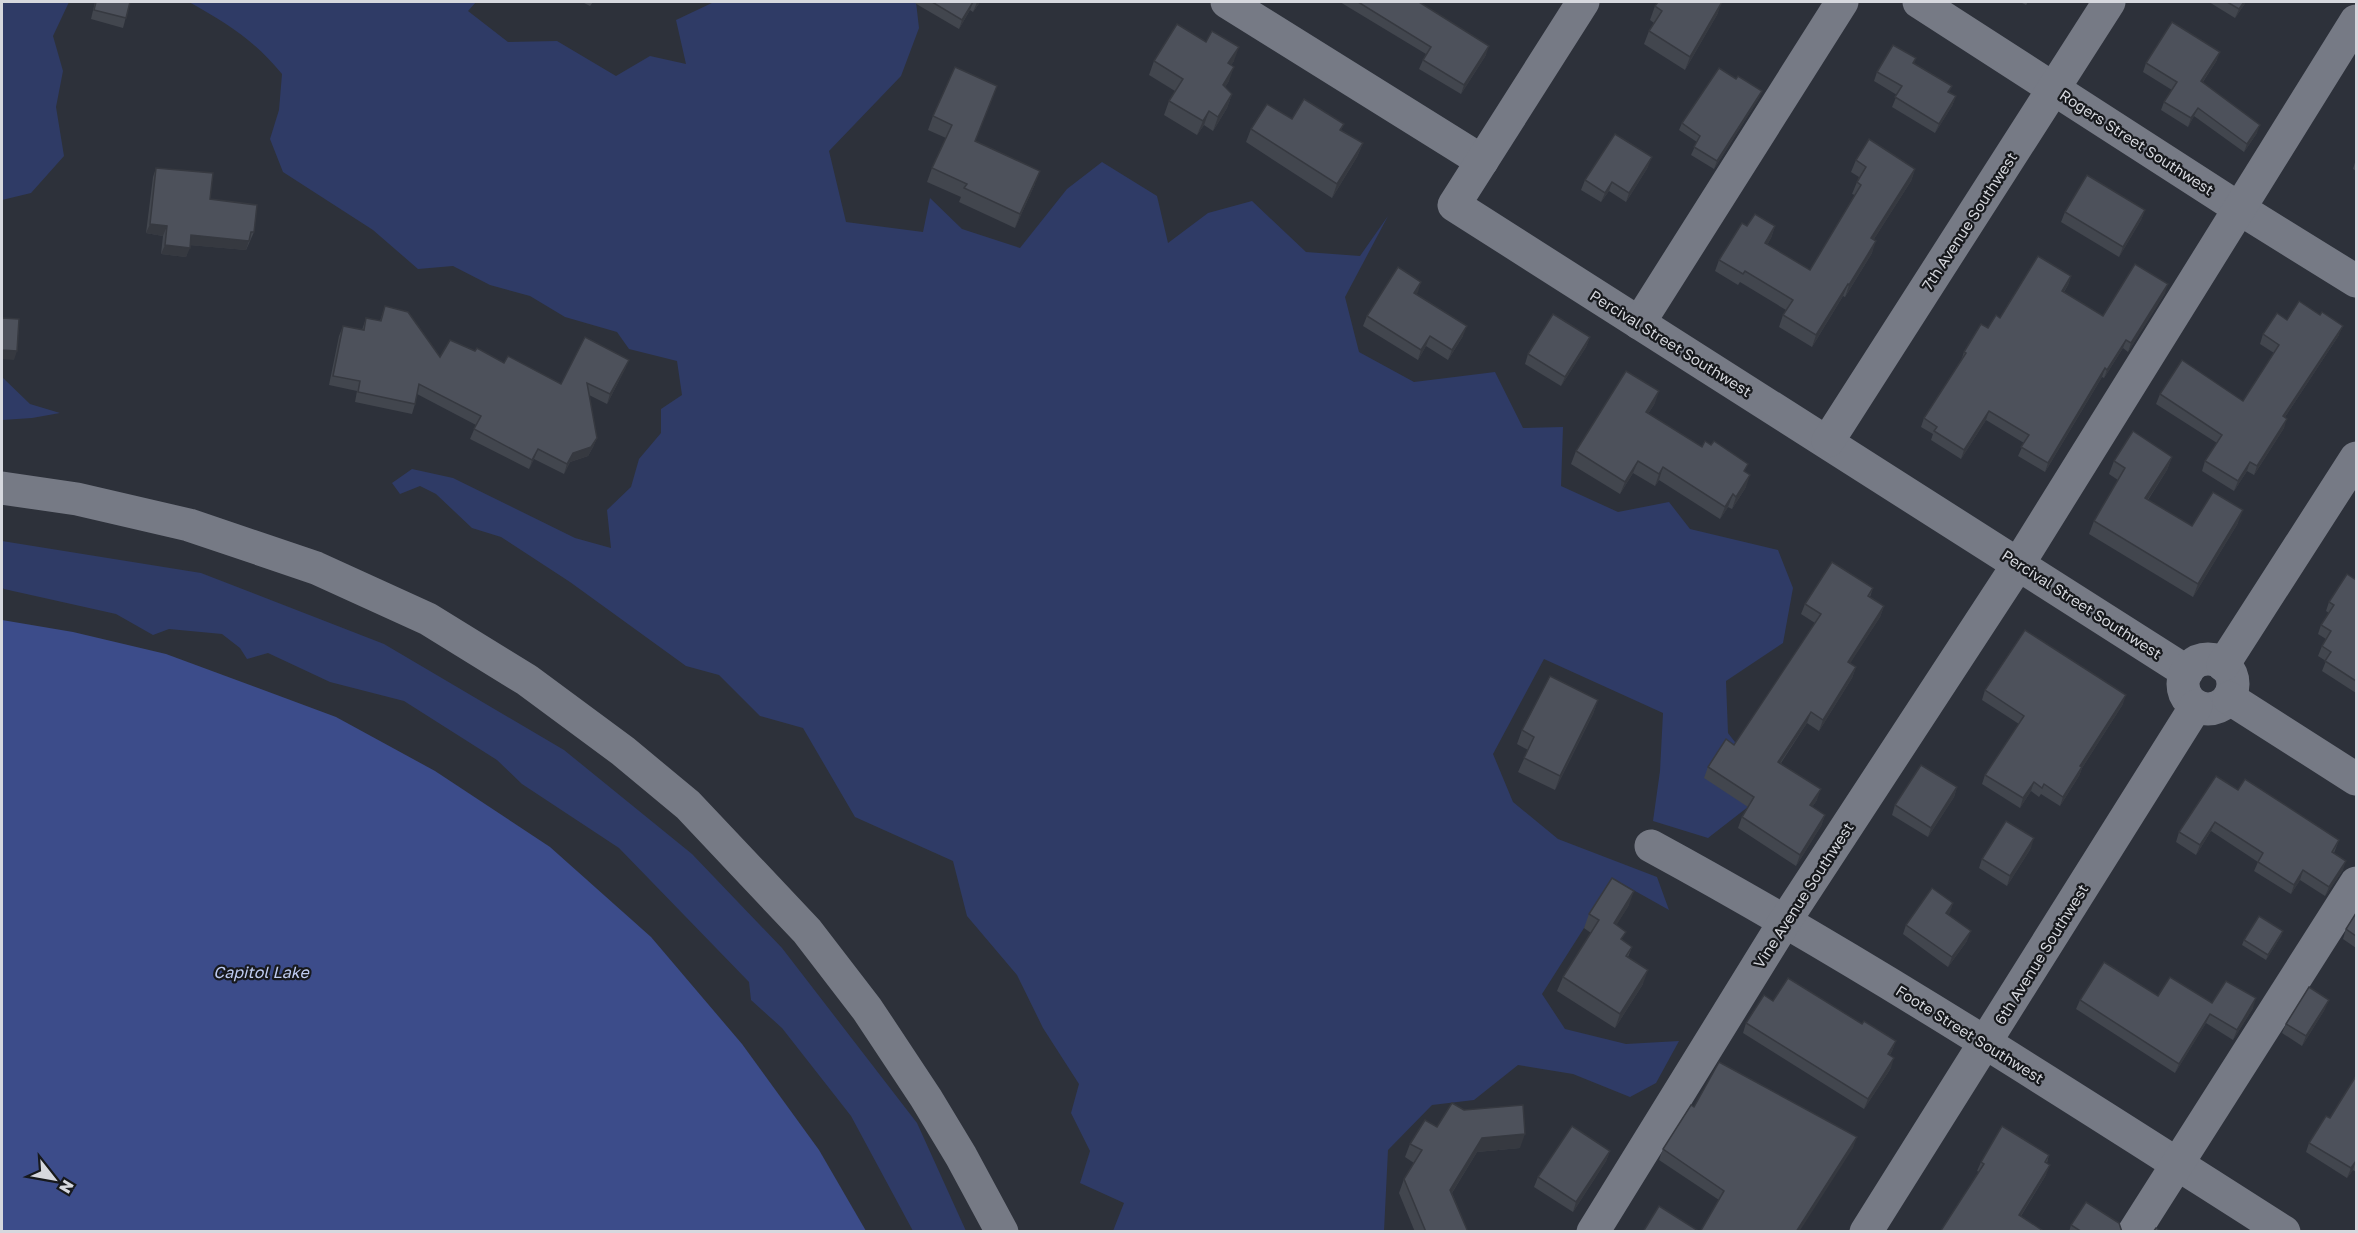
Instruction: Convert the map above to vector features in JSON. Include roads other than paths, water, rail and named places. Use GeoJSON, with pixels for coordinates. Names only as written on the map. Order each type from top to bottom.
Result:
{"type":"FeatureCollection","features":[{"type":"Feature","properties":{"kind":"street"},"geometry":{"type":"LineString","coordinates":[[1227,2],[1482,161],[1583,2]]}},
{"type":"Feature","properties":{"kind":"street"},"geometry":{"type":"LineString","coordinates":[[1639,323],[1842,2]]}},
{"type":"Feature","properties":{"kind":"street","name":"Rogers Street Southwest"},"geometry":{"type":"LineString","coordinates":[[1919,2],[2240,209],[2356,280]]}},
{"type":"Feature","properties":{"kind":"street","name":"7th Avenue Southwest"},"geometry":{"type":"LineString","coordinates":[[1828,441],[2109,2]]}},
{"type":"Feature","properties":{"kind":"street","name":"Vine Avenue Southwest"},"geometry":{"type":"LineString","coordinates":[[1593,1232],[1785,921],[2019,563],[2356,21]]}},
{"type":"Feature","properties":{"kind":"street","name":"Percival Street Southwest"},"geometry":{"type":"LineString","coordinates":[[1482,161],[1454,205],[1828,441],[2187,672]]}},
{"type":"Feature","properties":{"kind":"street"},"geometry":{"type":"LineString","coordinates":[[2223,665],[2356,458]]}},
{"type":"Feature","properties":{"kind":"street"},"geometry":{"type":"LineString","coordinates":[[2,488],[77,499],[189,525],[316,568],[428,619],[527,680],[623,751],[688,805],[807,931],[867,1009],[926,1098],[961,1156],[1002,1232]]}},
{"type":"Feature","properties":{"kind":"street"},"geometry":{"type":"LineString","coordinates":[[2211,659],[2223,665],[2230,673],[2233,682],[2229,698],[2215,708],[2206,709],[2196,706],[2186,697],[2184,690],[2183,682],[2187,672],[2196,662],[2203,660],[2211,659]]}},
{"type":"Feature","properties":{"kind":"street"},"geometry":{"type":"LineString","coordinates":[[2229,698],[2356,779]]}},
{"type":"Feature","properties":{"kind":"street","name":"6th Avenue Southwest"},"geometry":{"type":"LineString","coordinates":[[1866,1232],[2196,706]]}},
{"type":"Feature","properties":{"kind":"street","name":"Foote Street Southwest"},"geometry":{"type":"LineString","coordinates":[[1651,846],[1785,921],[1986,1043],[2284,1232]]}},
{"type":"Feature","properties":{"kind":"street"},"geometry":{"type":"LineString","coordinates":[[2134,1232],[2356,883]]}},
{"type":"Feature","properties":{"kind":"water","name":"Capitol Lake"},"geometry":{"type":"Polygon","coordinates":[[[2,620],[73,632],[166,654],[336,717],[435,771],[550,847],[651,937],[742,1044],[819,1150],[866,1231],[2,1231],[2,620]]]}}]}
